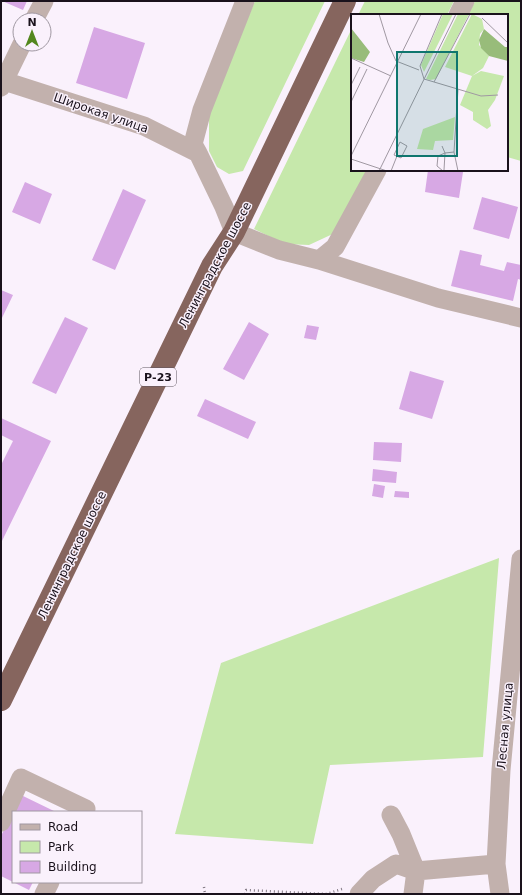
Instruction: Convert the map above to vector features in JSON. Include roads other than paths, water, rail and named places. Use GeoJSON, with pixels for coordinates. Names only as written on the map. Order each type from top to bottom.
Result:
{"type":"FeatureCollection","features":[{"type":"Feature","properties":{"kind":"highway","name":"Ленинградское шоссе"},"geometry":{"type":"LineString","coordinates":[[1,700],[212,266],[234,232],[345,1]]}},
{"type":"Feature","properties":{"kind":"street"},"geometry":{"type":"LineString","coordinates":[[38,12],[44,1]]}},
{"type":"Feature","properties":{"kind":"street"},"geometry":{"type":"LineString","coordinates":[[245,1],[200,116],[193,144],[224,207],[234,232],[279,250],[319,260],[438,298],[521,318]]}},
{"type":"Feature","properties":{"kind":"street"},"geometry":{"type":"LineString","coordinates":[[458,14],[465,1]]}},
{"type":"Feature","properties":{"kind":"street"},"geometry":{"type":"LineString","coordinates":[[2,83],[18,52]]}},
{"type":"Feature","properties":{"kind":"street","name":"Широкая улица"},"geometry":{"type":"LineString","coordinates":[[2,83],[144,126],[198,153]]}},
{"type":"Feature","properties":{"kind":"street"},"geometry":{"type":"LineString","coordinates":[[319,260],[335,247],[376,171]]}},
{"type":"Feature","properties":{"kind":"street","name":"Лесная улица"},"geometry":{"type":"LineString","coordinates":[[500,894],[496,864],[501,770],[521,559]]}},
{"type":"Feature","properties":{"kind":"street"},"geometry":{"type":"LineString","coordinates":[[1,822],[22,778],[86,809],[85,811]]}},
{"type":"Feature","properties":{"kind":"street"},"geometry":{"type":"LineString","coordinates":[[391,815],[401,834],[416,870],[413,894]]}},
{"type":"Feature","properties":{"kind":"street"},"geometry":{"type":"LineString","coordinates":[[359,894],[373,879],[396,864],[416,870],[496,864]]}},
{"type":"Feature","properties":{"kind":"street"},"geometry":{"type":"LineString","coordinates":[[44,894],[50,883]]}}]}
